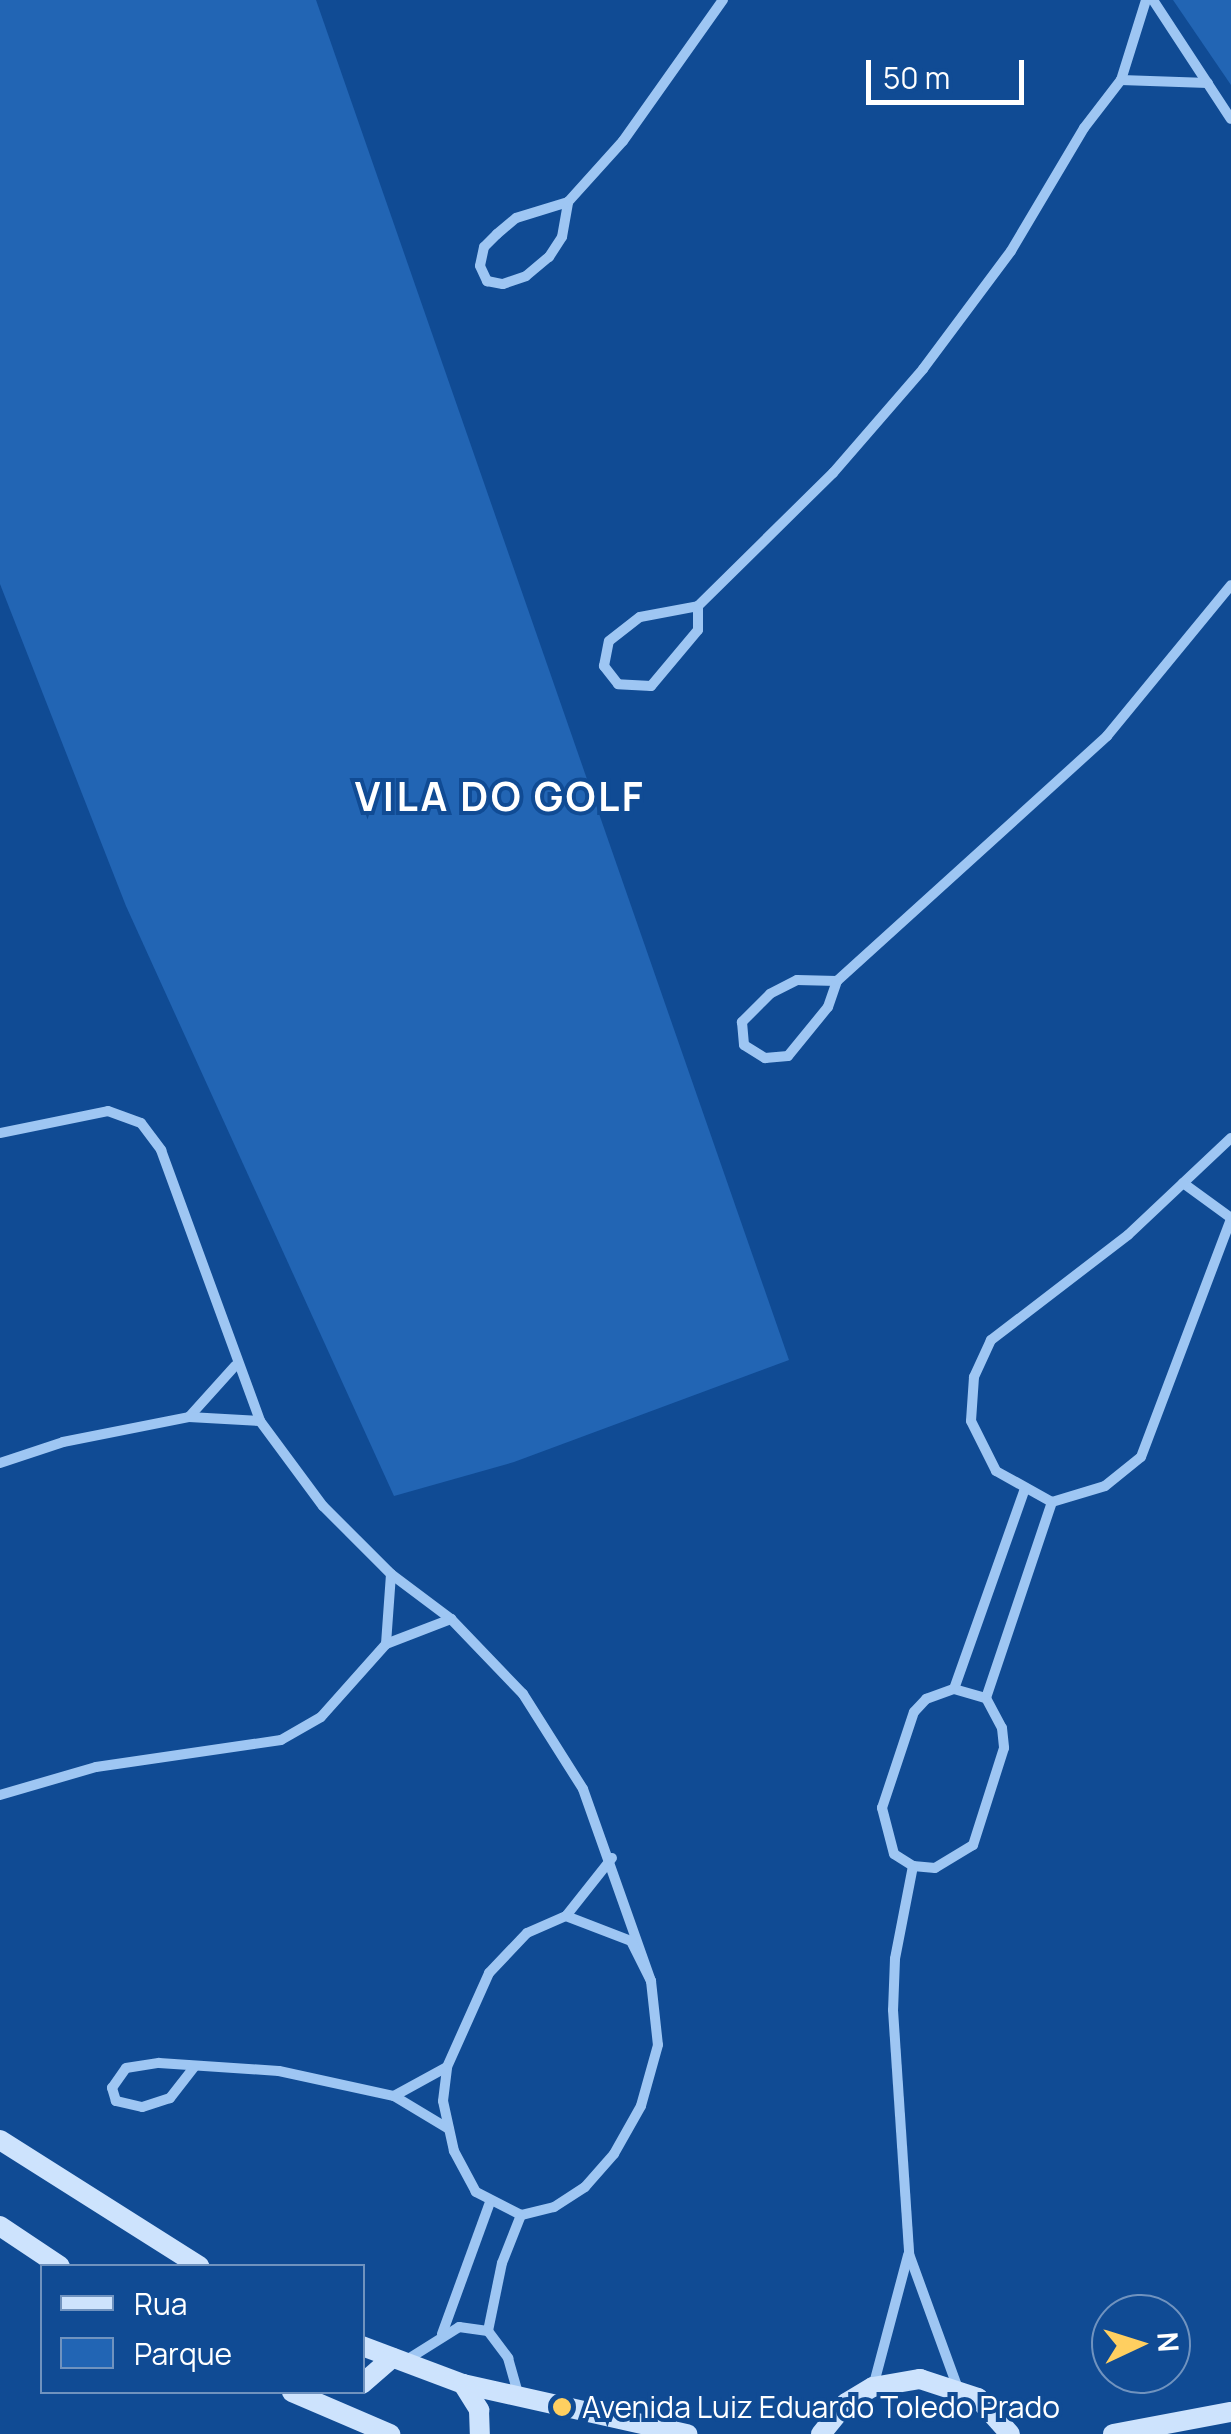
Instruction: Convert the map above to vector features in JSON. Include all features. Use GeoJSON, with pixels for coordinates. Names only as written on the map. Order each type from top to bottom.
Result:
{"type":"FeatureCollection","features":[{"type":"Feature","properties":{"kind":"main road"},"geometry":{"type":"LineString","coordinates":[[0,2140],[196,2264]]}},
{"type":"Feature","properties":{"kind":"main road"},"geometry":{"type":"LineString","coordinates":[[0,2226],[57,2264]]}},
{"type":"Feature","properties":{"kind":"main road"},"geometry":{"type":"LineString","coordinates":[[365,2347],[462,2384],[686,2434]]}},
{"type":"Feature","properties":{"kind":"main road"},"geometry":{"type":"LineString","coordinates":[[365,2382],[398,2360]]}},
{"type":"Feature","properties":{"kind":"main road"},"geometry":{"type":"LineString","coordinates":[[821,2434],[846,2404],[873,2387],[920,2378],[957,2386],[978,2398],[1010,2434]]}},
{"type":"Feature","properties":{"kind":"main road"},"geometry":{"type":"LineString","coordinates":[[462,2384],[479,2410],[480,2434]]}},
{"type":"Feature","properties":{"kind":"main road"},"geometry":{"type":"LineString","coordinates":[[297,2394],[390,2434]]}},
{"type":"Feature","properties":{"kind":"main road"},"geometry":{"type":"LineString","coordinates":[[360,2394],[366,2424]]}},
{"type":"Feature","properties":{"kind":"main road"},"geometry":{"type":"LineString","coordinates":[[1113,2434],[1231,2412]]}},
{"type":"Feature","properties":{"kind":"street"},"geometry":{"type":"LineString","coordinates":[[568,202],[562,237],[549,257],[526,276],[502,284],[487,281],[480,266],[484,247],[516,218],[568,202],[623,142],[723,0]]}},
{"type":"Feature","properties":{"kind":"street"},"geometry":{"type":"LineString","coordinates":[[698,606],[698,630],[651,686],[618,684],[604,666],[609,641],[640,617],[698,606],[834,473],[923,369],[1011,251],[1121,80],[1149,0]]}},
{"type":"Feature","properties":{"kind":"street"},"geometry":{"type":"LineString","coordinates":[[1149,0],[1231,119]]}},
{"type":"Feature","properties":{"kind":"street"},"geometry":{"type":"LineString","coordinates":[[1121,80],[1208,83]]}},
{"type":"Feature","properties":{"kind":"street"},"geometry":{"type":"LineString","coordinates":[[837,982],[797,980],[770,994],[742,1022],[744,1046],[765,1058],[788,1056],[828,1007],[837,982],[1107,736],[1231,585]]}},
{"type":"Feature","properties":{"kind":"street"},"geometry":{"type":"LineString","coordinates":[[0,1132],[108,1111],[141,1123],[161,1150],[235,1366],[260,1422],[324,1506],[391,1574],[451,1619],[523,1694],[582,1789],[612,1858],[651,1982],[658,2045],[641,2106],[614,2154],[584,2187],[554,2207],[521,2215],[476,2192],[449,2129],[443,2100],[448,2067],[488,1973],[528,1933],[566,1916],[612,1858]]}},
{"type":"Feature","properties":{"kind":"street"},"geometry":{"type":"LineString","coordinates":[[1183,1183],[1231,1219],[1142,1458],[1105,1486],[1052,1502],[996,1470],[970,1421],[974,1378],[991,1340],[1183,1183],[1231,1138]]}},
{"type":"Feature","properties":{"kind":"street"},"geometry":{"type":"LineString","coordinates":[[189,1417],[235,1366]]}},
{"type":"Feature","properties":{"kind":"street"},"geometry":{"type":"LineString","coordinates":[[0,1463],[62,1442],[189,1417],[260,1422]]}},
{"type":"Feature","properties":{"kind":"street"},"geometry":{"type":"LineString","coordinates":[[954,1689],[1025,1488]]}},
{"type":"Feature","properties":{"kind":"street"},"geometry":{"type":"LineString","coordinates":[[986,1698],[1052,1502]]}},
{"type":"Feature","properties":{"kind":"street"},"geometry":{"type":"LineString","coordinates":[[386,1644],[391,1574]]}},
{"type":"Feature","properties":{"kind":"street"},"geometry":{"type":"LineString","coordinates":[[0,1796],[96,1767],[281,1740],[321,1717],[386,1644],[451,1619]]}},
{"type":"Feature","properties":{"kind":"street"},"geometry":{"type":"LineString","coordinates":[[954,1689],[986,1698],[1002,1728],[1004,1748],[973,1845],[935,1868],[912,1866],[894,1854],[882,1808],[914,1712],[926,1699],[954,1689]]}},
{"type":"Feature","properties":{"kind":"street"},"geometry":{"type":"LineString","coordinates":[[912,1866],[894,1958],[893,2010],[908,2254],[957,2386]]}},
{"type":"Feature","properties":{"kind":"street"},"geometry":{"type":"LineString","coordinates":[[566,1916],[631,1941],[651,1982]]}},
{"type":"Feature","properties":{"kind":"street"},"geometry":{"type":"LineString","coordinates":[[195,2066],[170,2098],[142,2107],[116,2101],[112,2088],[126,2068],[195,2066],[280,2071],[394,2096],[449,2129]]}},
{"type":"Feature","properties":{"kind":"street"},"geometry":{"type":"LineString","coordinates":[[394,2096],[448,2067]]}},
{"type":"Feature","properties":{"kind":"street"},"geometry":{"type":"LineString","coordinates":[[442,2334],[490,2202]]}},
{"type":"Feature","properties":{"kind":"street"},"geometry":{"type":"LineString","coordinates":[[488,2331],[502,2264],[521,2215]]}},
{"type":"Feature","properties":{"kind":"street"},"geometry":{"type":"LineString","coordinates":[[873,2387],[908,2254]]}},
{"type":"Feature","properties":{"kind":"street"},"geometry":{"type":"LineString","coordinates":[[398,2360],[459,2326],[488,2331],[508,2358],[520,2398]]}},
{"type":"Feature","properties":{"kind":"green space"},"geometry":{"type":"Polygon","coordinates":[[[0,0],[316,0],[789,1360],[514,1462],[394,1496],[126,906],[0,584],[0,0]]]}},
{"type":"Feature","properties":{"kind":"green space"},"geometry":{"type":"Polygon","coordinates":[[[1173,0],[1231,0],[1231,85],[1173,0]]]}},
{"type":"Feature","properties":{"kind":"place","name":"Avenida Luiz Eduardo Toledo Prado"},"geometry":{"type":"Point","coordinates":[562,2407]}},
{"type":"Feature","properties":{"kind":"district","name":"VILA DO GOLF"},"geometry":{"type":"Point","coordinates":[500,796]}}]}
